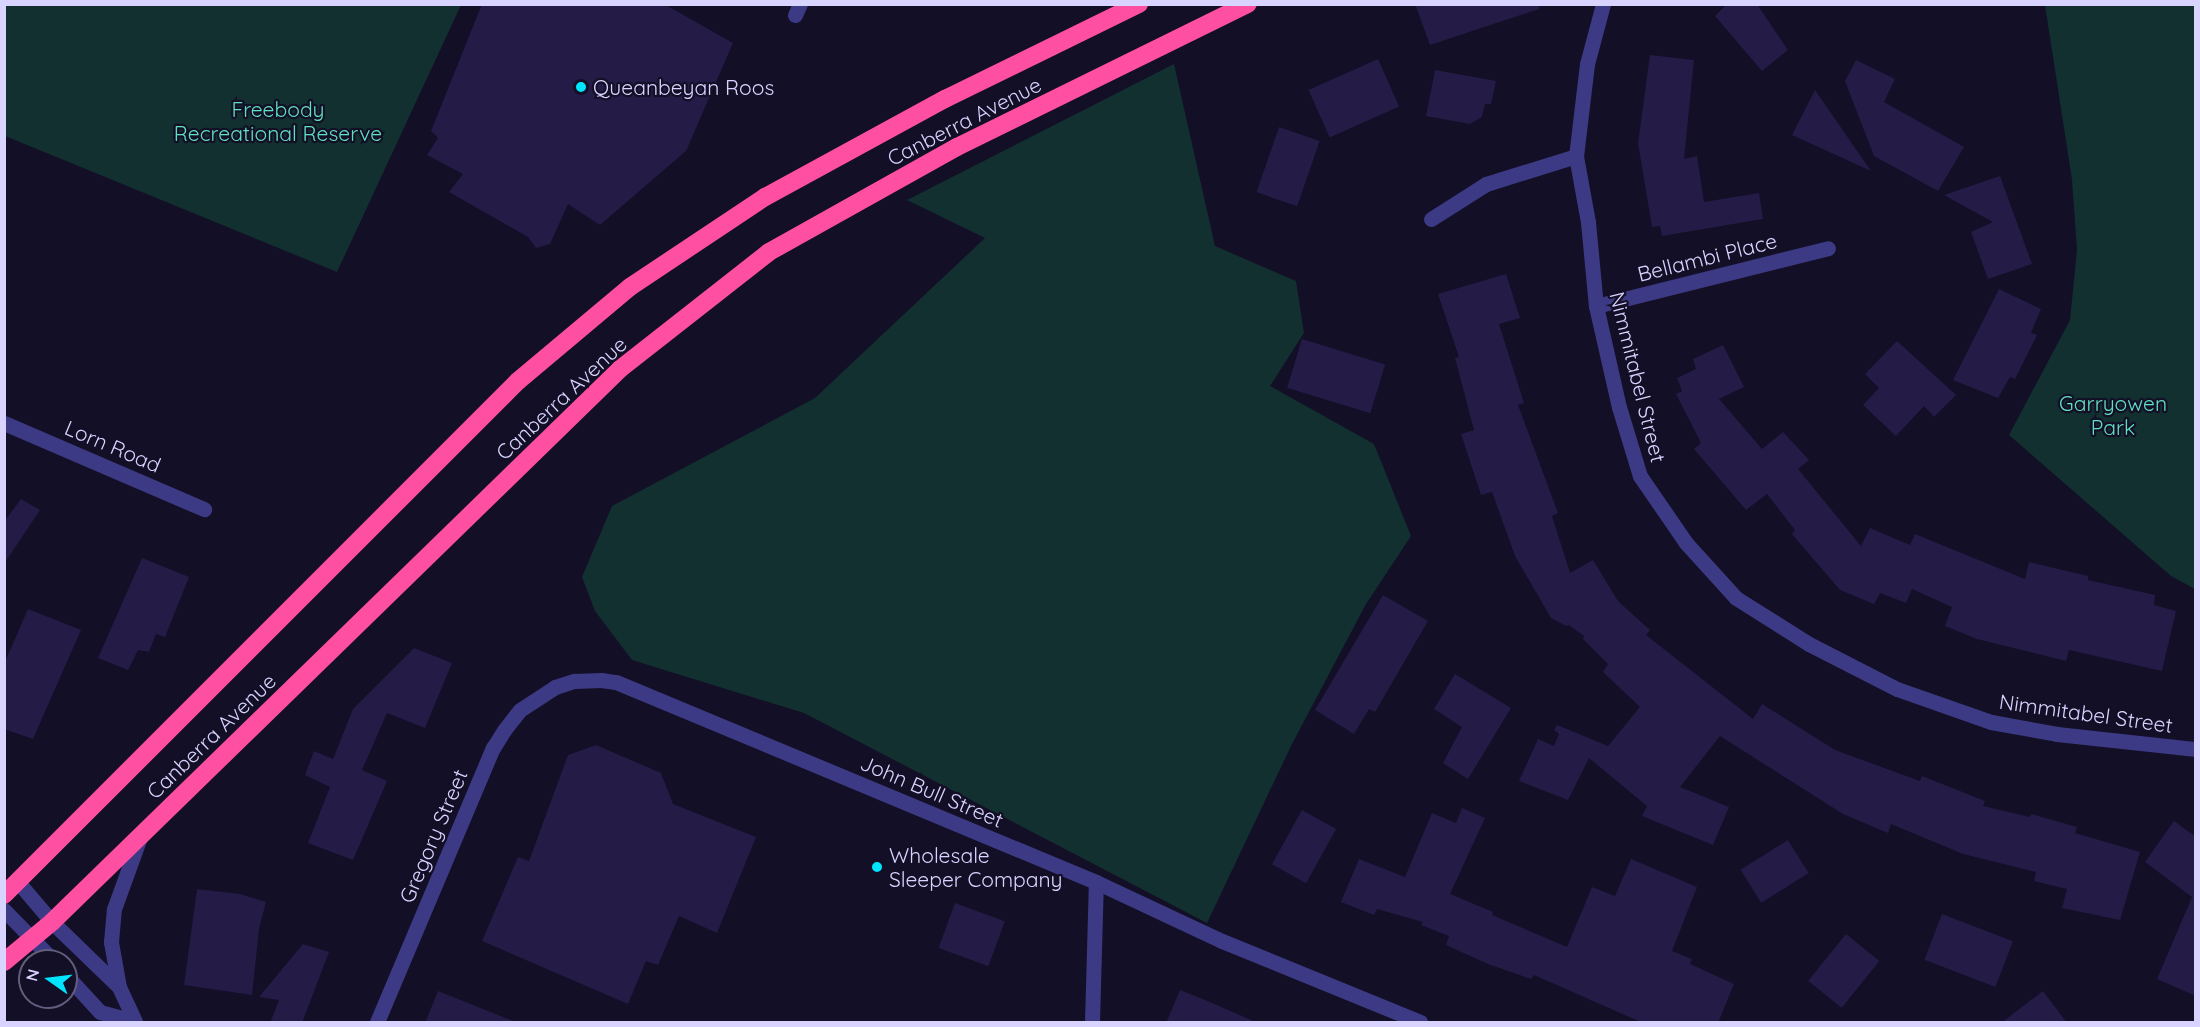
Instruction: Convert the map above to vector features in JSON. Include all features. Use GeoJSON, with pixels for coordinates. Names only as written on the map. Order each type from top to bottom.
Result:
{"type":"FeatureCollection","features":[{"type":"Feature","properties":{"kind":"highway","name":"Canberra Avenue"},"geometry":{"type":"LineString","coordinates":[[4,895],[518,381],[630,287],[765,197],[945,99],[1139,4]]}},
{"type":"Feature","properties":{"kind":"highway","name":"Canberra Avenue"},"geometry":{"type":"LineString","coordinates":[[4,962],[52,922],[620,369],[769,252],[957,147],[1248,4]]}},
{"type":"Feature","properties":{"kind":"street","name":"Nimmitabel Street"},"geometry":{"type":"LineString","coordinates":[[1603,4],[1587,64],[1576,156],[1588,222],[1596,306],[1619,407],[1640,476],[1686,543],[1736,598],[1809,644],[1898,689],[1991,722],[2057,734],[2196,749]]}},
{"type":"Feature","properties":{"kind":"street"},"geometry":{"type":"LineString","coordinates":[[1431,219],[1486,184],[1576,156]]}},
{"type":"Feature","properties":{"kind":"street","name":"Bellambi Place"},"geometry":{"type":"LineString","coordinates":[[1596,306],[1828,248]]}},
{"type":"Feature","properties":{"kind":"street","name":"Lorn Road"},"geometry":{"type":"LineString","coordinates":[[4,423],[204,508]]}},
{"type":"Feature","properties":{"kind":"street","name":"John Bull Street"},"geometry":{"type":"LineString","coordinates":[[555,687],[585,680],[615,682],[1096,882],[1222,941],[1420,1023]]}},
{"type":"Feature","properties":{"kind":"street","name":"Gregory Street"},"geometry":{"type":"LineString","coordinates":[[377,1023],[493,747],[520,710],[555,687]]}},
{"type":"Feature","properties":{"kind":"street"},"geometry":{"type":"LineString","coordinates":[[134,1022],[119,987],[111,942],[114,909],[140,837]]}},
{"type":"Feature","properties":{"kind":"street"},"geometry":{"type":"LineString","coordinates":[[18,882],[52,922],[119,987]]}},
{"type":"Feature","properties":{"kind":"street"},"geometry":{"type":"LineString","coordinates":[[1092,1023],[1096,882]]}},
{"type":"Feature","properties":{"kind":"street"},"geometry":{"type":"LineString","coordinates":[[4,910],[43,949]]}},
{"type":"Feature","properties":{"kind":"street"},"geometry":{"type":"LineString","coordinates":[[78,988],[100,1012],[134,1022]]}},
{"type":"Feature","properties":{"kind":"green space","name":"Freebody Recreational Reserve"},"geometry":{"type":"Polygon","coordinates":[[[4,5],[461,5],[337,272],[5,136],[4,5]]]}},
{"type":"Feature","properties":{"kind":"green space","name":"Garryowen Park"},"geometry":{"type":"Polygon","coordinates":[[[2045,5],[2195,5],[2195,589],[2171,576],[2009,435],[2070,320],[2077,250],[2072,180],[2045,5]]]}},
{"type":"Feature","properties":{"kind":"green space"},"geometry":{"type":"Polygon","coordinates":[[[1174,64],[1215,246],[1296,281],[1304,333],[1270,386],[1374,444],[1411,536],[1366,604],[1292,744],[1207,923],[804,713],[632,660],[595,611],[582,577],[612,506],[815,398],[985,238],[907,200],[1174,64]]]}},
{"type":"Feature","properties":{"kind":"building","name":"Queanbeyan Roos"},"geometry":{"type":"Polygon","coordinates":[[[482,4],[664,4],[733,43],[686,151],[600,225],[568,204],[550,244],[536,248],[528,237],[449,192],[463,174],[427,155],[438,138],[431,131],[482,4]]]}},
{"type":"Feature","properties":{"kind":"building"},"geometry":{"type":"Polygon","coordinates":[[[1415,4],[1539,4],[1539,9],[1430,45],[1415,4]]]}},
{"type":"Feature","properties":{"kind":"building"},"geometry":{"type":"Polygon","coordinates":[[[1727,4],[1757,4],[1788,50],[1762,71],[1715,16],[1727,4]]]}},
{"type":"Feature","properties":{"kind":"building"},"geometry":{"type":"Polygon","coordinates":[[[1650,55],[1694,60],[1684,159],[1697,156],[1704,202],[1759,193],[1763,219],[1662,236],[1660,226],[1652,227],[1638,143],[1650,55]]]}},
{"type":"Feature","properties":{"kind":"building"},"geometry":{"type":"Polygon","coordinates":[[[1378,59],[1399,107],[1330,137],[1309,90],[1378,59]]]}},
{"type":"Feature","properties":{"kind":"building"},"geometry":{"type":"Polygon","coordinates":[[[1856,60],[1895,79],[1884,102],[1964,147],[1938,191],[1874,156],[1845,81],[1856,60]]]}},
{"type":"Feature","properties":{"kind":"building"},"geometry":{"type":"Polygon","coordinates":[[[1435,70],[1496,81],[1491,104],[1485,104],[1482,117],[1470,124],[1426,116],[1435,70]]]}},
{"type":"Feature","properties":{"kind":"building"},"geometry":{"type":"Polygon","coordinates":[[[1815,90],[1871,171],[1792,135],[1815,90]]]}},
{"type":"Feature","properties":{"kind":"building"},"geometry":{"type":"Polygon","coordinates":[[[1279,127],[1320,141],[1297,206],[1257,192],[1279,127]]]}},
{"type":"Feature","properties":{"kind":"building"},"geometry":{"type":"Polygon","coordinates":[[[2000,176],[2032,264],[1988,279],[1971,232],[1993,222],[1944,195],[2000,176]]]}},
{"type":"Feature","properties":{"kind":"building"},"geometry":{"type":"Polygon","coordinates":[[[1506,274],[1520,318],[1499,324],[1524,403],[1518,405],[1558,513],[1552,516],[1570,573],[1593,560],[1618,601],[1650,630],[1646,635],[1753,719],[1762,704],[1835,750],[1920,781],[1922,776],[1985,801],[1983,806],[2030,817],[2031,814],[2077,827],[2075,833],[2140,852],[2120,920],[2062,908],[2067,889],[2034,881],[2036,872],[1963,854],[1891,824],[1888,833],[1843,814],[1720,736],[1680,787],[1729,807],[1713,845],[1642,816],[1647,806],[1589,758],[1568,800],[1519,781],[1538,739],[1554,746],[1559,734],[1554,730],[1557,725],[1608,746],[1640,707],[1603,672],[1608,664],[1583,639],[1584,636],[1569,625],[1566,626],[1551,618],[1515,556],[1492,492],[1481,495],[1461,434],[1474,430],[1455,358],[1459,357],[1438,294],[1506,274]]]}},
{"type":"Feature","properties":{"kind":"building"},"geometry":{"type":"Polygon","coordinates":[[[1999,289],[2041,309],[2031,333],[2037,335],[2015,379],[2010,377],[1998,398],[1953,380],[1999,289]]]}},
{"type":"Feature","properties":{"kind":"building"},"geometry":{"type":"Polygon","coordinates":[[[1302,339],[1385,364],[1370,413],[1287,388],[1302,339]]]}},
{"type":"Feature","properties":{"kind":"building"},"geometry":{"type":"Polygon","coordinates":[[[1897,341],[1956,395],[1934,417],[1924,406],[1896,436],[1863,405],[1879,388],[1865,374],[1897,341]]]}},
{"type":"Feature","properties":{"kind":"building"},"geometry":{"type":"Polygon","coordinates":[[[1723,345],[1744,387],[1719,399],[1762,449],[1783,432],[1809,460],[1798,469],[1861,546],[1870,528],[1910,545],[1915,534],[2025,579],[2029,562],[2088,576],[2088,580],[2155,595],[2154,605],[2176,611],[2162,671],[2069,650],[2066,661],[1977,639],[1945,626],[1952,607],[1912,589],[1906,603],[1880,593],[1874,604],[1840,590],[1792,534],[1795,530],[1767,494],[1746,510],[1694,449],[1701,443],[1676,394],[1682,391],[1677,378],[1696,369],[1693,359],[1723,345]]]}},
{"type":"Feature","properties":{"kind":"building"},"geometry":{"type":"Polygon","coordinates":[[[21,499],[40,510],[4,564],[4,522],[21,499]]]}},
{"type":"Feature","properties":{"kind":"building"},"geometry":{"type":"Polygon","coordinates":[[[142,558],[189,577],[165,637],[156,634],[149,652],[138,650],[128,670],[98,658],[142,558]]]}},
{"type":"Feature","properties":{"kind":"building"},"geometry":{"type":"Polygon","coordinates":[[[1383,595],[1428,621],[1375,712],[1369,709],[1354,734],[1315,710],[1383,595]]]}},
{"type":"Feature","properties":{"kind":"building"},"geometry":{"type":"Polygon","coordinates":[[[28,609],[81,630],[33,739],[4,729],[4,664],[28,609]]]}},
{"type":"Feature","properties":{"kind":"building"},"geometry":{"type":"Polygon","coordinates":[[[414,648],[452,663],[425,728],[387,713],[362,770],[387,781],[353,860],[308,843],[330,787],[305,775],[314,751],[333,759],[353,709],[414,648]]]}},
{"type":"Feature","properties":{"kind":"building"},"geometry":{"type":"Polygon","coordinates":[[[1455,674],[1511,708],[1468,779],[1443,763],[1462,727],[1434,709],[1455,674]]]}},
{"type":"Feature","properties":{"kind":"building"},"geometry":{"type":"Polygon","coordinates":[[[596,745],[661,773],[673,804],[756,837],[717,933],[679,916],[658,965],[646,961],[628,1004],[482,941],[518,857],[529,861],[568,755],[596,745]]]}},
{"type":"Feature","properties":{"kind":"building"},"geometry":{"type":"Polygon","coordinates":[[[1462,808],[1485,818],[1450,894],[1567,947],[1592,887],[1615,896],[1631,859],[1697,887],[1672,951],[1692,959],[1690,964],[1734,984],[1718,1023],[1643,1023],[1534,975],[1531,979],[1488,964],[1446,945],[1449,936],[1421,925],[1423,922],[1377,909],[1374,915],[1341,902],[1359,859],[1405,877],[1432,813],[1456,823],[1462,808]]]}},
{"type":"Feature","properties":{"kind":"building"},"geometry":{"type":"Polygon","coordinates":[[[1302,810],[1336,829],[1306,883],[1272,864],[1302,810]]]}},
{"type":"Feature","properties":{"kind":"building"},"geometry":{"type":"Polygon","coordinates":[[[2174,821],[2196,837],[2196,996],[2157,979],[2192,897],[2145,862],[2174,821]]]}},
{"type":"Feature","properties":{"kind":"building"},"geometry":{"type":"Polygon","coordinates":[[[1788,840],[1809,873],[1761,903],[1741,870],[1788,840]]]}},
{"type":"Feature","properties":{"kind":"building"},"geometry":{"type":"Polygon","coordinates":[[[197,889],[240,894],[266,902],[259,929],[252,995],[184,985],[197,889]]]}},
{"type":"Feature","properties":{"kind":"building"},"geometry":{"type":"Polygon","coordinates":[[[955,903],[1005,921],[988,966],[939,948],[955,903]]]}},
{"type":"Feature","properties":{"kind":"building"},"geometry":{"type":"Polygon","coordinates":[[[1942,914],[2013,941],[1995,987],[1924,960],[1942,914]]]}},
{"type":"Feature","properties":{"kind":"building"},"geometry":{"type":"Polygon","coordinates":[[[1846,934],[1879,961],[1842,1008],[1808,981],[1846,934]]]}},
{"type":"Feature","properties":{"kind":"building"},"geometry":{"type":"Polygon","coordinates":[[[303,944],[329,952],[302,1023],[270,1023],[279,1000],[259,997],[303,944]]]}},
{"type":"Feature","properties":{"kind":"building"},"geometry":{"type":"Polygon","coordinates":[[[1180,990],[1205,1000],[1258,1023],[1166,1023],[1180,990]]]}},
{"type":"Feature","properties":{"kind":"building"},"geometry":{"type":"Polygon","coordinates":[[[438,991],[513,1021],[512,1023],[425,1023],[438,991]]]}},
{"type":"Feature","properties":{"kind":"building"},"geometry":{"type":"Polygon","coordinates":[[[2043,991],[2067,1023],[2001,1023],[2043,991]]]}},
{"type":"Feature","properties":{"kind":"place","name":"Queanbeyan Roos"},"geometry":{"type":"Point","coordinates":[581,87]}},
{"type":"Feature","properties":{"kind":"place","name":"Wholesale Sleeper Company"},"geometry":{"type":"Point","coordinates":[877,867]}}]}
